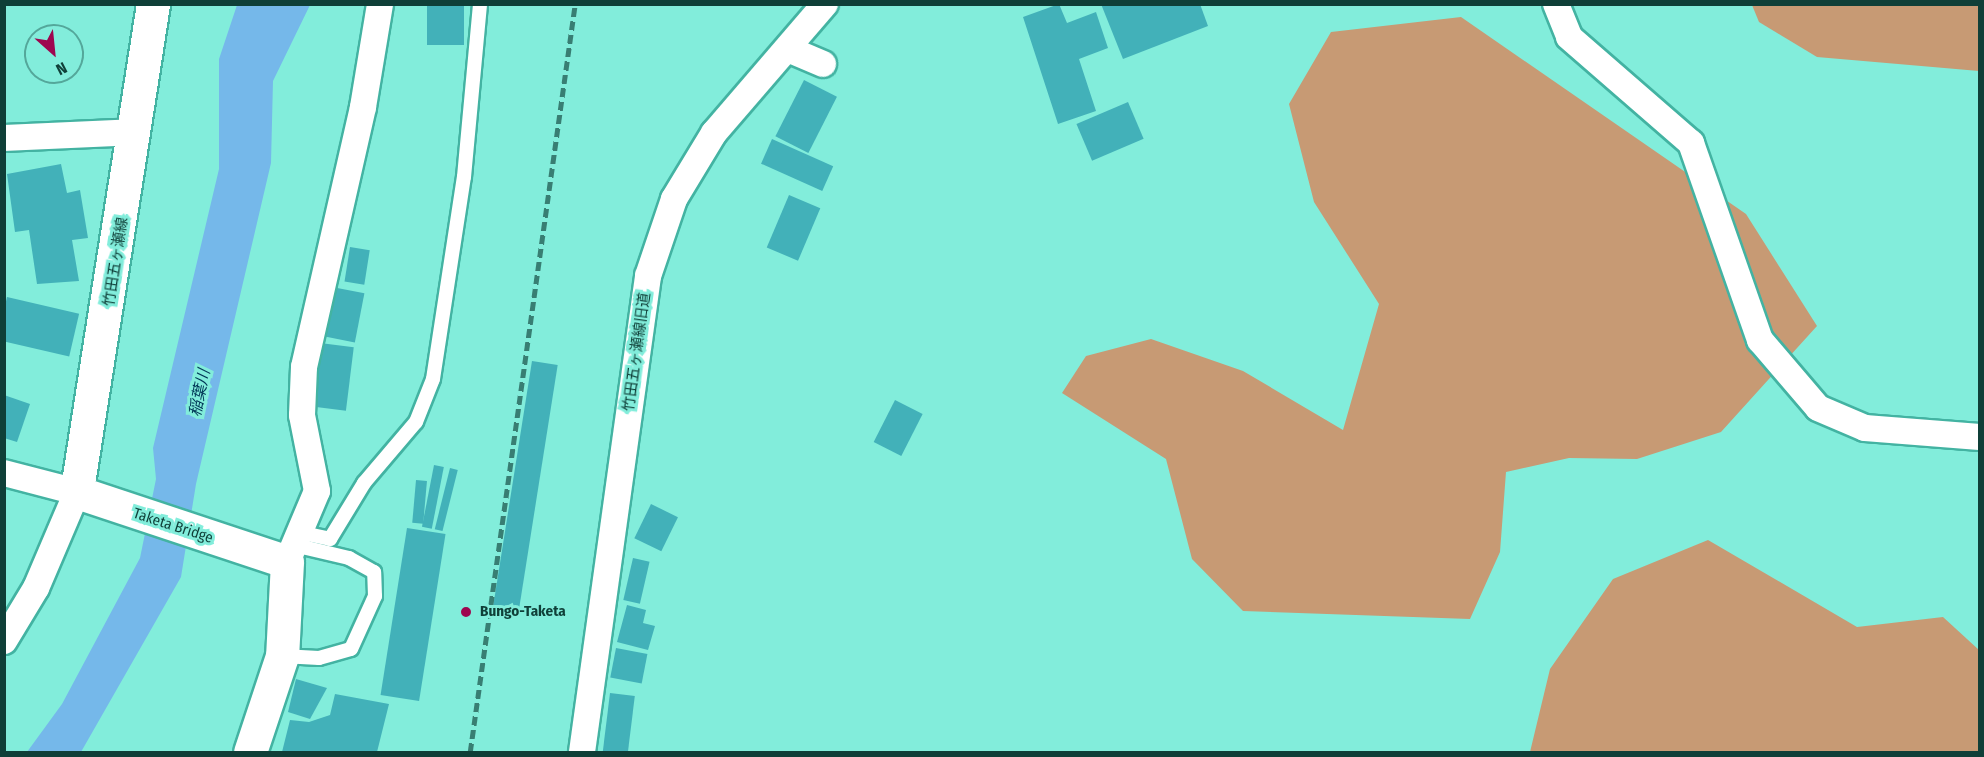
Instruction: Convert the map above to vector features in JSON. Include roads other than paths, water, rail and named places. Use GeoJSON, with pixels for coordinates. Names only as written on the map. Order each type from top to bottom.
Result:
{"type":"FeatureCollection","features":[{"type":"Feature","properties":{"kind":"main road","name":"竹田五ヶ瀬線"},"geometry":{"type":"LineString","coordinates":[[90,497],[153,4]]}},
{"type":"Feature","properties":{"kind":"main road","name":"Taketa Bridge"},"geometry":{"type":"LineString","coordinates":[[90,497],[243,548],[293,546]]}},
{"type":"Feature","properties":{"kind":"main road"},"geometry":{"type":"LineString","coordinates":[[250,753],[282,656],[293,546]]}},
{"type":"Feature","properties":{"kind":"street"},"geometry":{"type":"LineString","coordinates":[[293,546],[317,491],[302,415],[304,367],[363,107],[380,4]]}},
{"type":"Feature","properties":{"kind":"street","name":"竹田五ヶ瀬線旧道"},"geometry":{"type":"LineString","coordinates":[[582,753],[648,276],[674,199],[709,143],[825,4]]}},
{"type":"Feature","properties":{"kind":"street"},"geometry":{"type":"LineString","coordinates":[[1556,4],[1569,37],[1691,143],[1760,340],[1818,408],[1865,428],[1980,437]]}},
{"type":"Feature","properties":{"kind":"street"},"geometry":{"type":"LineString","coordinates":[[788,49],[823,64]]}},
{"type":"Feature","properties":{"kind":"street"},"geometry":{"type":"LineString","coordinates":[[4,138],[136,132]]}},
{"type":"Feature","properties":{"kind":"street"},"geometry":{"type":"LineString","coordinates":[[4,473],[90,497],[4,641]]}},
{"type":"Feature","properties":{"kind":"lane"},"geometry":{"type":"LineString","coordinates":[[293,546],[330,539],[364,483],[416,422],[433,378],[464,177],[480,4]]}},
{"type":"Feature","properties":{"kind":"lane"},"geometry":{"type":"LineString","coordinates":[[282,656],[319,658],[351,649],[375,596],[374,572],[349,558],[293,546]]}},
{"type":"Feature","properties":{"kind":"water","name":"稲葉川"},"geometry":{"type":"Polygon","coordinates":[[[237,5],[310,5],[273,81],[271,163],[196,484],[181,577],[81,752],[27,752],[62,704],[140,558],[156,479],[153,448],[219,169],[219,59],[237,5]]]}},
{"type":"Feature","properties":{"kind":"railway"},"geometry":{"type":"LineString","coordinates":[[470,752],[575,4]]}},
{"type":"Feature","properties":{"kind":"place","name":"Bungo-Taketa"},"geometry":{"type":"Point","coordinates":[466,612]}}]}
